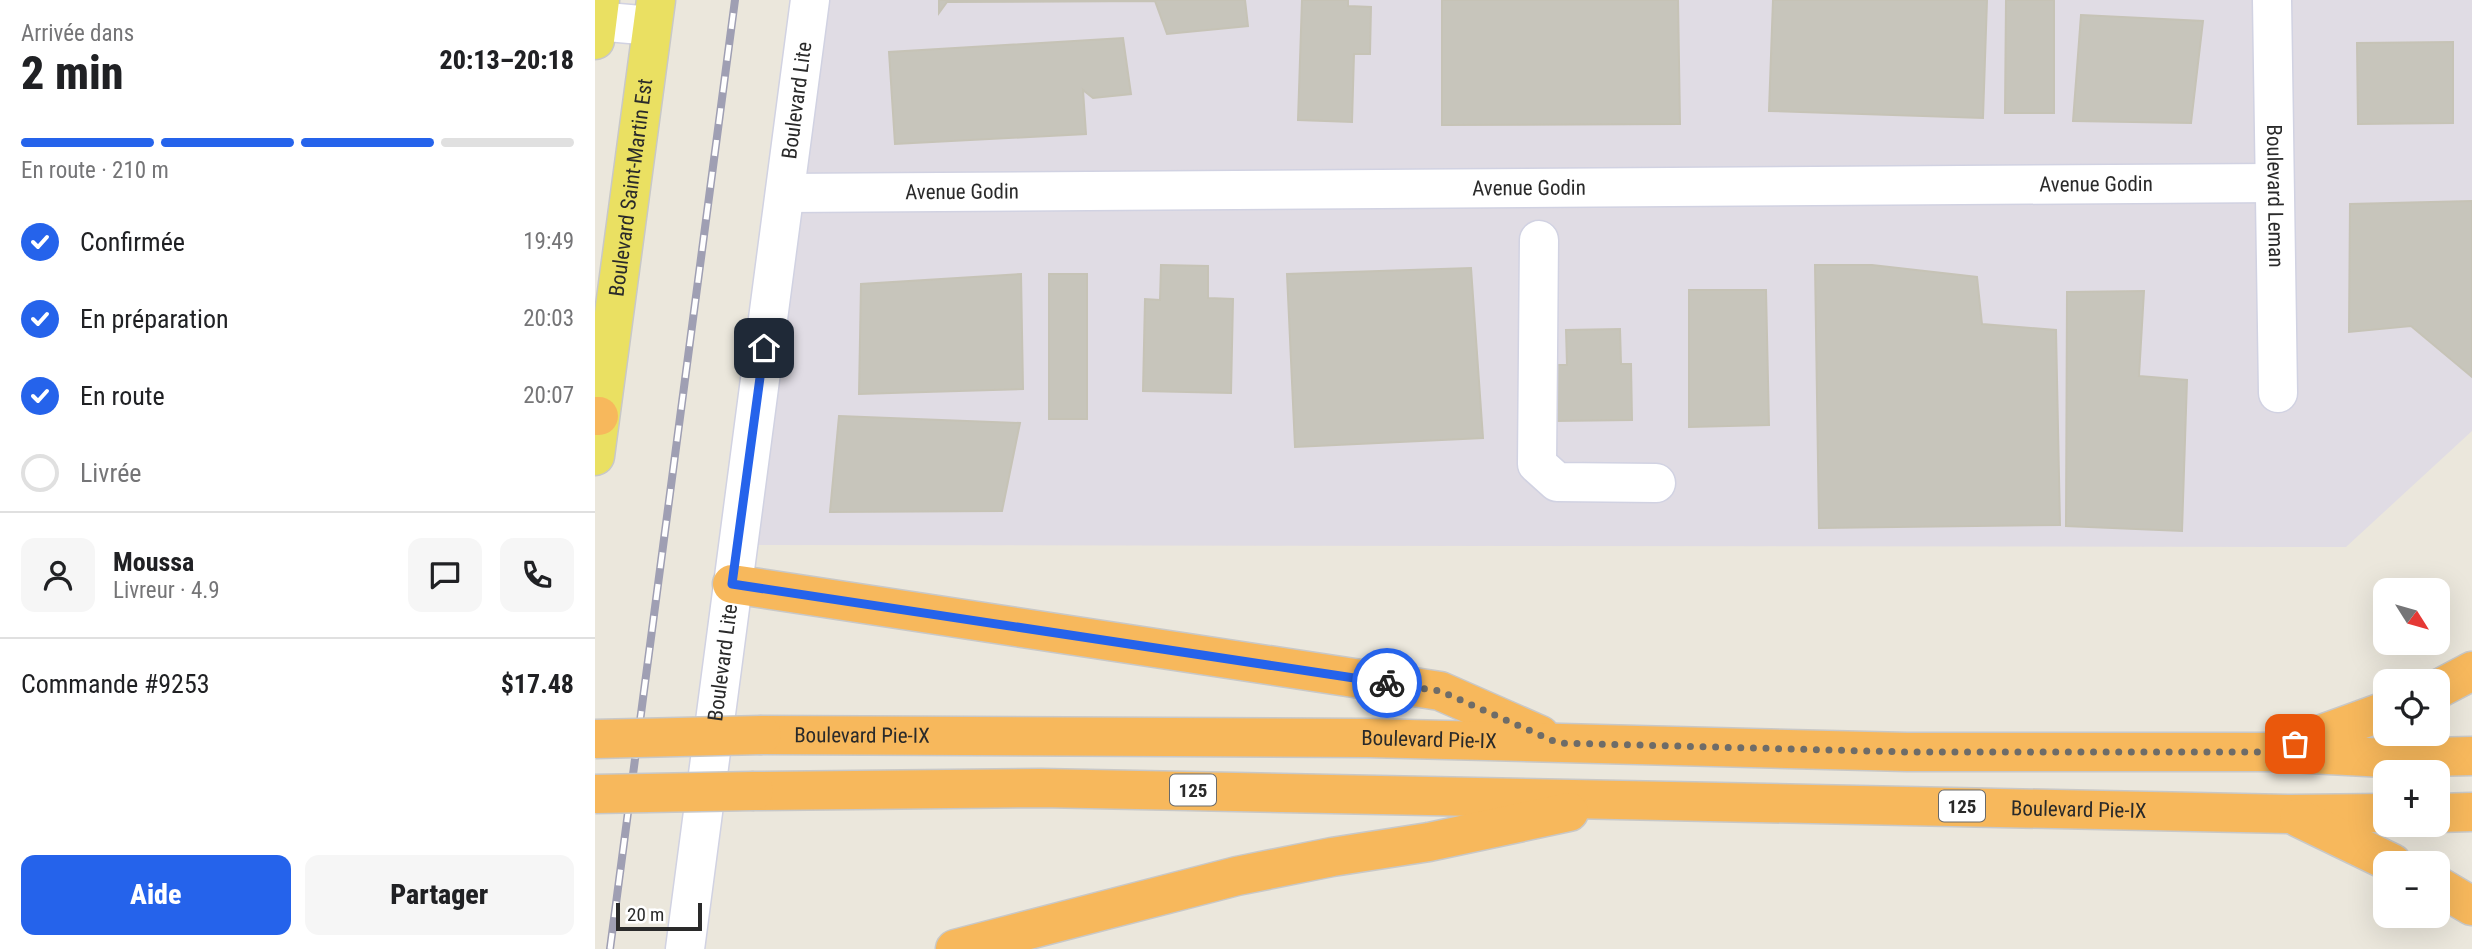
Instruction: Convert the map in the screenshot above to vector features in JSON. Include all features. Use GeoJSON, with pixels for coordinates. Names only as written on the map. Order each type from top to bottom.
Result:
{"type":"FeatureCollection","features":[{"type":"Feature","properties":{"kind":"highway"},"geometry":{"type":"LineString","coordinates":[[732,584],[1440,691],[1558,743]]}},
{"type":"Feature","properties":{"kind":"highway"},"geometry":{"type":"LineString","coordinates":[[2450,683],[2472,671]]}},
{"type":"Feature","properties":{"kind":"highway"},"geometry":{"type":"LineString","coordinates":[[2272,752],[2373,715]]}},
{"type":"Feature","properties":{"kind":"highway","name":"Boulevard Pie-IX"},"geometry":{"type":"LineString","coordinates":[[595,739],[762,736],[1369,738],[1934,752],[2272,752],[2385,758],[2472,756]]}},
{"type":"Feature","properties":{"kind":"highway","name":"Boulevard Pie-IX"},"geometry":{"type":"LineString","coordinates":[[595,794],[1041,788],[2291,814],[2373,813]]}},
{"type":"Feature","properties":{"kind":"highway"},"geometry":{"type":"LineString","coordinates":[[955,949],[1237,876],[1332,856],[1429,842],[1632,799]]}},
{"type":"Feature","properties":{"kind":"highway"},"geometry":{"type":"LineString","coordinates":[[2450,813],[2472,812]]}},
{"type":"Feature","properties":{"kind":"highway"},"geometry":{"type":"LineString","coordinates":[[2291,814],[2373,854]]}},
{"type":"Feature","properties":{"kind":"highway"},"geometry":{"type":"LineString","coordinates":[[2450,893],[2472,906]]}},
{"type":"Feature","properties":{"kind":"main road","name":"Boulevard Saint-Martin Est"},"geometry":{"type":"LineString","coordinates":[[595,456],[597,416],[654,13]]}},
{"type":"Feature","properties":{"kind":"street","name":"Boulevard Lite"},"geometry":{"type":"LineString","coordinates":[[685,949],[810,0]]}},
{"type":"Feature","properties":{"kind":"street","name":"Boulevard Leman"},"geometry":{"type":"LineString","coordinates":[[2272,0],[2278,393]]}},
{"type":"Feature","properties":{"kind":"street"},"geometry":{"type":"LineString","coordinates":[[597,21],[654,13]]}},
{"type":"Feature","properties":{"kind":"street","name":"Avenue Godin"},"geometry":{"type":"LineString","coordinates":[[785,193],[2274,183]]}},
{"type":"Feature","properties":{"kind":"street"},"geometry":{"type":"LineString","coordinates":[[1539,240],[1537,464],[1557,482],[1656,483]]}},
{"type":"Feature","properties":{"kind":"shaded area"},"geometry":{"type":"Polygon","coordinates":[[[810,0],[2472,0],[2472,431],[2346,547],[756,545],[810,0]]]}},
{"type":"Feature","properties":{"kind":"building"},"geometry":{"type":"Polygon","coordinates":[[[939,0],[1245,0],[1248,26],[1167,34],[1155,1],[947,2],[939,13],[939,0]]]}},
{"type":"Feature","properties":{"kind":"building"},"geometry":{"type":"Polygon","coordinates":[[[1302,0],[1348,0],[1348,6],[1371,7],[1370,54],[1354,54],[1352,122],[1298,120],[1302,0]]]}},
{"type":"Feature","properties":{"kind":"building"},"geometry":{"type":"Polygon","coordinates":[[[1442,0],[1678,0],[1680,124],[1442,125],[1442,0]]]}},
{"type":"Feature","properties":{"kind":"building"},"geometry":{"type":"Polygon","coordinates":[[[1773,0],[1987,0],[1983,118],[1769,111],[1773,0]]]}},
{"type":"Feature","properties":{"kind":"building"},"geometry":{"type":"Polygon","coordinates":[[[2006,0],[2054,0],[2054,113],[2005,113],[2006,0]]]}},
{"type":"Feature","properties":{"kind":"building"},"geometry":{"type":"Polygon","coordinates":[[[2081,15],[2203,21],[2191,123],[2073,121],[2081,15]]]}},
{"type":"Feature","properties":{"kind":"building"},"geometry":{"type":"Polygon","coordinates":[[[1123,38],[1131,94],[1093,98],[1083,90],[1086,134],[895,144],[889,52],[1123,38]]]}},
{"type":"Feature","properties":{"kind":"building"},"geometry":{"type":"Polygon","coordinates":[[[2453,42],[2453,123],[2358,124],[2357,43],[2453,42]]]}},
{"type":"Feature","properties":{"kind":"building"},"geometry":{"type":"Polygon","coordinates":[[[2472,201],[2472,377],[2411,326],[2349,332],[2350,204],[2472,201]]]}},
{"type":"Feature","properties":{"kind":"building"},"geometry":{"type":"Polygon","coordinates":[[[1161,265],[1208,266],[1208,298],[1233,299],[1231,393],[1143,391],[1145,299],[1160,300],[1161,265]]]}},
{"type":"Feature","properties":{"kind":"building"},"geometry":{"type":"Polygon","coordinates":[[[1815,265],[1872,265],[1977,277],[1982,324],[2056,330],[2060,525],[1819,528],[1815,265]]]}},
{"type":"Feature","properties":{"kind":"building"},"geometry":{"type":"Polygon","coordinates":[[[1471,268],[1483,438],[1295,447],[1287,274],[1471,268]]]}},
{"type":"Feature","properties":{"kind":"building"},"geometry":{"type":"Polygon","coordinates":[[[1021,274],[1023,389],[859,394],[861,284],[1021,274]]]}},
{"type":"Feature","properties":{"kind":"building"},"geometry":{"type":"Polygon","coordinates":[[[1049,274],[1087,274],[1087,419],[1049,419],[1049,274]]]}},
{"type":"Feature","properties":{"kind":"building"},"geometry":{"type":"Polygon","coordinates":[[[1689,290],[1766,290],[1769,425],[1689,427],[1689,290]]]}},
{"type":"Feature","properties":{"kind":"building"},"geometry":{"type":"Polygon","coordinates":[[[2144,291],[2139,376],[2187,380],[2182,531],[2066,526],[2067,292],[2144,291]]]}},
{"type":"Feature","properties":{"kind":"building"},"geometry":{"type":"Polygon","coordinates":[[[1620,329],[1621,364],[1631,364],[1632,420],[1555,421],[1554,365],[1567,365],[1566,330],[1620,329]]]}},
{"type":"Feature","properties":{"kind":"building"},"geometry":{"type":"Polygon","coordinates":[[[839,416],[1020,423],[1002,511],[830,512],[839,416]]]}},
{"type":"Feature","properties":{"kind":"railway"},"geometry":{"type":"LineString","coordinates":[[610,949],[735,0]]}},
{"type":"Feature","properties":{"kind":"way so far"},"geometry":{"type":"LineString","coordinates":[[1387,683],[1440,691],[1558,743],[2029,753],[2272,752],[2295,744]]}},
{"type":"Feature","properties":{"kind":"route"},"geometry":{"type":"LineString","coordinates":[[764,348],[732,584],[1387,683]]}}]}
